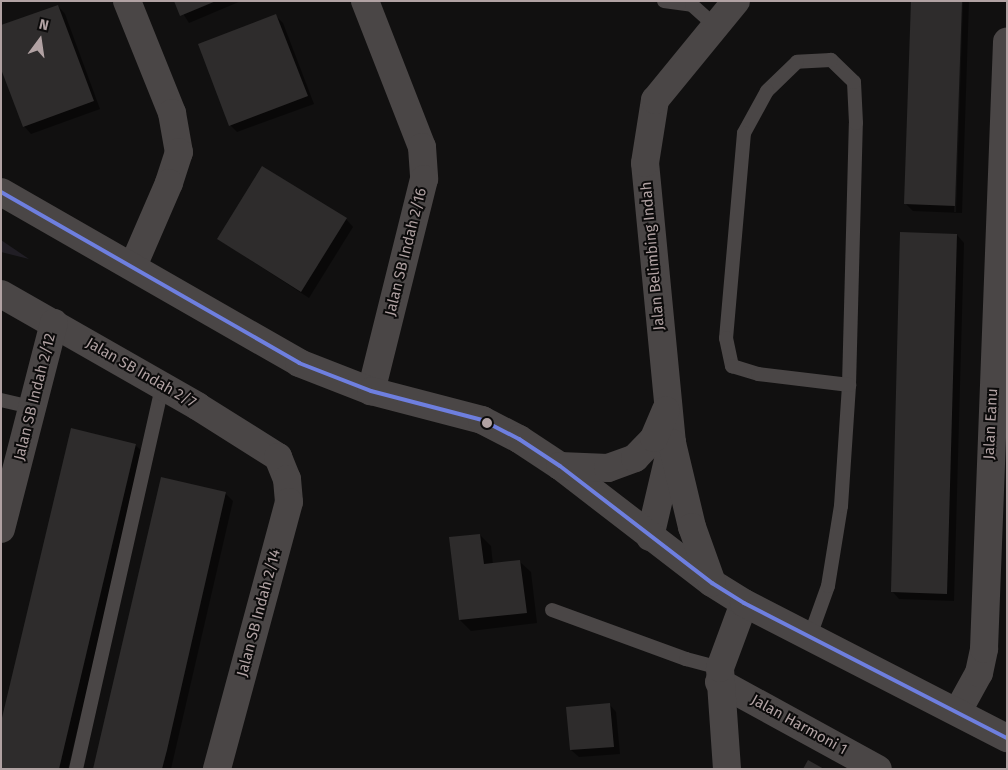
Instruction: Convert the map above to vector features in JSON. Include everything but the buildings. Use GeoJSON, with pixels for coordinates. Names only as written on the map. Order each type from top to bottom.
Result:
{"type":"FeatureCollection","features":[{"type":"Feature","properties":{"kind":"street"},"geometry":{"type":"LineString","coordinates":[[127,1],[172,114],[179,152],[169,183],[133,266]]}},
{"type":"Feature","properties":{"kind":"street","name":"Jalan SB Indah 2/16"},"geometry":{"type":"LineString","coordinates":[[365,1],[422,147],[424,179],[371,391]]}},
{"type":"Feature","properties":{"kind":"street","name":"Jalan Belimbing Indah"},"geometry":{"type":"LineString","coordinates":[[650,537],[672,443],[666,410],[645,163],[655,100],[714,25],[736,1]]}},
{"type":"Feature","properties":{"kind":"street","name":"Jalan Eanu"},"geometry":{"type":"LineString","coordinates":[[958,711],[979,674],[984,649],[998,479],[1007,41]]}},
{"type":"Feature","properties":{"kind":"street"},"geometry":{"type":"LineString","coordinates":[[1,192],[300,363],[371,391],[482,420],[560,466],[650,537],[712,583],[744,603],[958,711],[1007,738]]}},
{"type":"Feature","properties":{"kind":"street","name":"Jalan SB Indah 2/7"},"geometry":{"type":"LineString","coordinates":[[1,294],[162,386],[278,457]]}},
{"type":"Feature","properties":{"kind":"street","name":"Jalan SB Indah 2/12"},"geometry":{"type":"LineString","coordinates":[[2,526],[54,323]]}},
{"type":"Feature","properties":{"kind":"street"},"geometry":{"type":"LineString","coordinates":[[560,466],[608,468],[635,458],[654,438],[666,410]]}},
{"type":"Feature","properties":{"kind":"street"},"geometry":{"type":"LineString","coordinates":[[672,443],[692,527],[712,583]]}},
{"type":"Feature","properties":{"kind":"street","name":"Jalan SB Indah 2/14"},"geometry":{"type":"LineString","coordinates":[[217,769],[288,502],[287,479],[278,457]]}},
{"type":"Feature","properties":{"kind":"street"},"geometry":{"type":"LineString","coordinates":[[728,769],[720,675],[744,603]]}},
{"type":"Feature","properties":{"kind":"street","name":"Jalan Harmoni 1"},"geometry":{"type":"LineString","coordinates":[[720,675],[878,769]]}},
{"type":"Feature","properties":{"kind":"lane"},"geometry":{"type":"LineString","coordinates":[[664,1],[692,3],[714,25]]}},
{"type":"Feature","properties":{"kind":"lane"},"geometry":{"type":"LineString","coordinates":[[810,636],[828,586],[842,506],[849,385],[856,123],[854,82],[831,60],[797,62],[767,91],[744,133],[726,338],[732,366],[758,374],[849,385]]}},
{"type":"Feature","properties":{"kind":"lane"},"geometry":{"type":"LineString","coordinates":[[76,769],[162,386]]}},
{"type":"Feature","properties":{"kind":"lane"},"geometry":{"type":"LineString","coordinates":[[1,400],[32,407]]}},
{"type":"Feature","properties":{"kind":"lane"},"geometry":{"type":"LineString","coordinates":[[552,610],[686,659],[720,675]]}},
{"type":"Feature","properties":{"kind":"shaded area"},"geometry":{"type":"Polygon","coordinates":[[[1,240],[29,259],[1,252],[1,240]]]}},
{"type":"Feature","properties":{"kind":"transit line"},"geometry":{"type":"LineString","coordinates":[[1,192],[299,363],[371,391],[482,420],[519,439],[560,466],[712,583],[744,603],[1007,738]]}}]}
